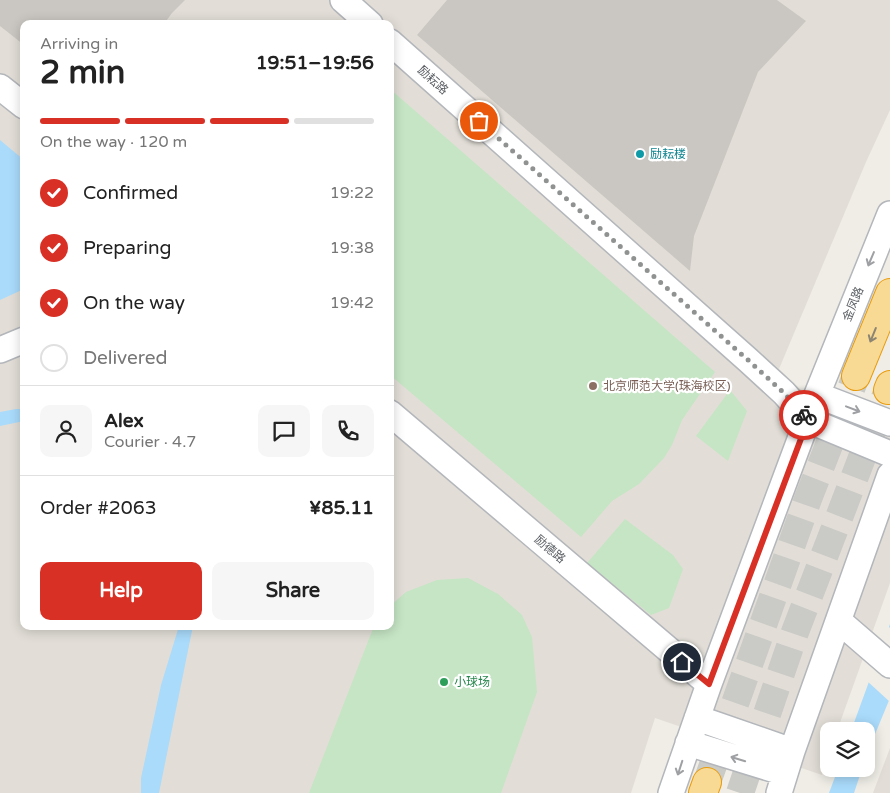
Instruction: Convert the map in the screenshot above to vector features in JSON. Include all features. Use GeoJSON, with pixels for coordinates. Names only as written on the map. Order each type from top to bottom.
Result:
{"type":"FeatureCollection","features":[{"type":"Feature","properties":{"kind":"highway"},"geometry":{"type":"LineString","coordinates":[[856,376],[890,293]]}},
{"type":"Feature","properties":{"kind":"street","name":"励耘路"},"geometry":{"type":"LineString","coordinates":[[394,46],[748,360],[784,393],[808,420]]}},
{"type":"Feature","properties":{"kind":"street"},"geometry":{"type":"LineString","coordinates":[[0,87],[20,103]]}},
{"type":"Feature","properties":{"kind":"street","name":"金凤路"},"geometry":{"type":"LineString","coordinates":[[688,743],[817,395],[890,214]]}},
{"type":"Feature","properties":{"kind":"street"},"geometry":{"type":"LineString","coordinates":[[0,350],[20,342]]}},
{"type":"Feature","properties":{"kind":"street"},"geometry":{"type":"LineString","coordinates":[[817,395],[890,423]]}},
{"type":"Feature","properties":{"kind":"street","name":"励德路"},"geometry":{"type":"LineString","coordinates":[[394,416],[709,684]]}},
{"type":"Feature","properties":{"kind":"street"},"geometry":{"type":"LineString","coordinates":[[808,420],[890,454]]}},
{"type":"Feature","properties":{"kind":"street"},"geometry":{"type":"LineString","coordinates":[[785,772],[890,475]]}},
{"type":"Feature","properties":{"kind":"street"},"geometry":{"type":"LineString","coordinates":[[839,621],[890,665]]}},
{"type":"Feature","properties":{"kind":"street"},"geometry":{"type":"LineString","coordinates":[[697,718],[785,772]]}},
{"type":"Feature","properties":{"kind":"street"},"geometry":{"type":"LineString","coordinates":[[672,793],[688,743],[785,772]]}},
{"type":"Feature","properties":{"kind":"shaded area","name":"北京师范大学(珠海校区)"},"geometry":{"type":"Polygon","coordinates":[[[0,0],[890,0],[890,110],[866,162],[779,369],[814,402],[890,432],[890,583],[840,722],[820,722],[820,774],[655,718],[631,793],[0,793],[0,0]]]}},
{"type":"Feature","properties":{"kind":"shaded area"},"geometry":{"type":"Polygon","coordinates":[[[890,748],[890,793],[873,793],[890,748]]]}},
{"type":"Feature","properties":{"kind":"green space"},"geometry":{"type":"Polygon","coordinates":[[[394,92],[715,372],[682,420],[672,445],[664,458],[639,484],[612,501],[581,537],[394,378],[394,92]]]}},
{"type":"Feature","properties":{"kind":"green space"},"geometry":{"type":"Polygon","coordinates":[[[730,390],[747,411],[728,461],[696,436],[730,390]]]}},
{"type":"Feature","properties":{"kind":"green space"},"geometry":{"type":"Polygon","coordinates":[[[625,519],[673,555],[683,569],[669,608],[651,615],[587,563],[625,519]]]}},
{"type":"Feature","properties":{"kind":"green space","name":"小球场"},"geometry":{"type":"Polygon","coordinates":[[[468,578],[498,594],[522,615],[532,637],[537,692],[501,793],[309,793],[372,630],[394,630],[394,602],[406,592],[437,580],[468,578]]]}},
{"type":"Feature","properties":{"kind":"water"},"geometry":{"type":"Polygon","coordinates":[[[0,140],[20,157],[20,291],[0,300],[0,140]]]}},
{"type":"Feature","properties":{"kind":"water"},"geometry":{"type":"Polygon","coordinates":[[[20,409],[20,422],[0,426],[0,412],[20,409]]]}},
{"type":"Feature","properties":{"kind":"water"},"geometry":{"type":"Polygon","coordinates":[[[890,624],[890,698],[875,734],[875,722],[854,722],[890,624]]]}},
{"type":"Feature","properties":{"kind":"water"},"geometry":{"type":"Polygon","coordinates":[[[178,630],[192,630],[159,793],[141,793],[141,778],[161,685],[178,630]]]}},
{"type":"Feature","properties":{"kind":"water"},"geometry":{"type":"Polygon","coordinates":[[[835,777],[859,777],[854,793],[829,793],[835,777]]]}},
{"type":"Feature","properties":{"kind":"pier"},"geometry":{"type":"Polygon","coordinates":[[[887,625],[890,628],[890,702],[867,681],[887,625]]]}},
{"type":"Feature","properties":{"kind":"building"},"geometry":{"type":"Polygon","coordinates":[[[0,0],[185,0],[167,20],[20,20],[20,42],[0,26],[0,0]]]}},
{"type":"Feature","properties":{"kind":"building","name":"励耘楼"},"geometry":{"type":"Polygon","coordinates":[[[447,0],[777,0],[806,21],[758,72],[694,236],[690,271],[417,35],[447,0]]]}},
{"type":"Feature","properties":{"kind":"tunnel"},"geometry":{"type":"LineString","coordinates":[[707,782],[808,499],[856,376]]}},
{"type":"Feature","properties":{"kind":"tunnel"},"geometry":{"type":"LineString","coordinates":[[740,793],[795,632],[888,390]]}},
{"type":"Feature","properties":{"kind":"way so far"},"geometry":{"type":"LineString","coordinates":[[479,121],[748,360],[784,393],[804,415]]}},
{"type":"Feature","properties":{"kind":"place","name":"励耘楼"},"geometry":{"type":"Point","coordinates":[640,154]}},
{"type":"Feature","properties":{"kind":"place","name":"北京师范大学(珠海校区)"},"geometry":{"type":"Point","coordinates":[593,386]}},
{"type":"Feature","properties":{"kind":"place","name":"小球场"},"geometry":{"type":"Point","coordinates":[444,682]}},
{"type":"Feature","properties":{"kind":"route"},"geometry":{"type":"LineString","coordinates":[[682,662],[709,684],[808,420],[804,415]]}}]}
